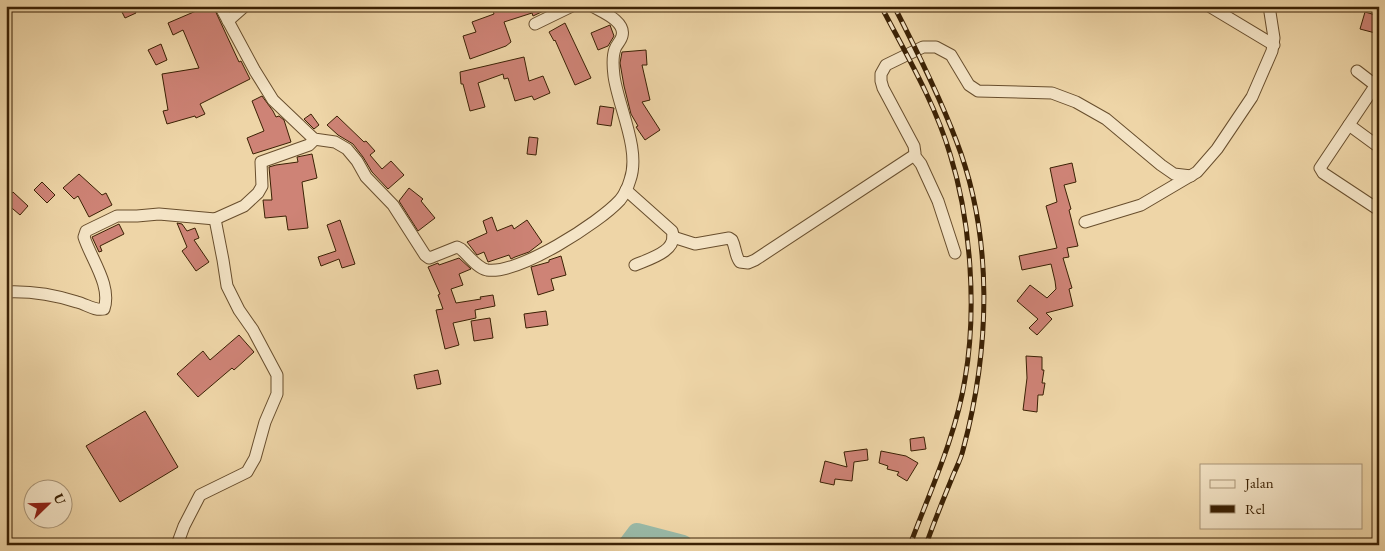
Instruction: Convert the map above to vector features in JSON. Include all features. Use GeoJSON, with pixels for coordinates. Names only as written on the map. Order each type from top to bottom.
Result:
{"type":"FeatureCollection","features":[{"type":"Feature","properties":{"kind":"street"},"geometry":{"type":"LineString","coordinates":[[220,6],[254,72],[273,100],[315,139],[335,142],[347,149],[357,160],[366,177],[393,205],[427,256],[432,257],[461,248],[482,268],[489,270],[507,267],[539,255],[568,240],[611,208],[621,199],[626,190],[632,171],[632,149],[615,83],[613,64],[614,50],[622,38],[622,31],[616,21],[592,6]]}},
{"type":"Feature","properties":{"kind":"street"},"geometry":{"type":"LineString","coordinates":[[228,21],[245,6]]}},
{"type":"Feature","properties":{"kind":"street"},"geometry":{"type":"LineString","coordinates":[[535,24],[572,6]]}},
{"type":"Feature","properties":{"kind":"street"},"geometry":{"type":"LineString","coordinates":[[1209,6],[1274,46]]}},
{"type":"Feature","properties":{"kind":"street"},"geometry":{"type":"LineString","coordinates":[[1085,222],[1141,205],[1202,168],[1217,150],[1252,97],[1274,46],[1269,6]]}},
{"type":"Feature","properties":{"kind":"street"},"geometry":{"type":"LineString","coordinates":[[955,253],[938,201],[921,164],[914,155],[914,146],[881,82],[881,74],[886,66],[923,47],[936,47],[951,54],[969,85],[978,92],[1052,93],[1076,102],[1106,119],[1174,174],[1191,176]]}},
{"type":"Feature","properties":{"kind":"street"},"geometry":{"type":"LineString","coordinates":[[1357,71],[1377,87],[1320,166],[1321,170],[1379,210]]}},
{"type":"Feature","properties":{"kind":"street"},"geometry":{"type":"LineString","coordinates":[[1349,125],[1379,147]]}},
{"type":"Feature","properties":{"kind":"street"},"geometry":{"type":"LineString","coordinates":[[6,292],[36,293],[77,302],[98,310],[104,309],[106,298],[102,280],[84,237],[86,231],[117,216],[159,214],[215,219],[244,206],[258,193],[262,186],[261,162],[309,145],[315,139]]}},
{"type":"Feature","properties":{"kind":"street"},"geometry":{"type":"LineString","coordinates":[[673,238],[695,244],[729,238],[732,240],[740,262],[748,263],[914,155]]}},
{"type":"Feature","properties":{"kind":"street"},"geometry":{"type":"LineString","coordinates":[[626,190],[672,231],[673,238],[668,250],[635,265]]}},
{"type":"Feature","properties":{"kind":"street"},"geometry":{"type":"LineString","coordinates":[[177,545],[184,526],[200,495],[247,472],[255,458],[265,422],[277,394],[276,375],[253,330],[226,286],[215,219]]}},
{"type":"Feature","properties":{"kind":"building"},"geometry":{"type":"Polygon","coordinates":[[[119,6],[133,6],[136,13],[125,18],[119,6]]]}},
{"type":"Feature","properties":{"kind":"building"},"geometry":{"type":"Polygon","coordinates":[[[193,6],[213,6],[239,62],[241,61],[250,79],[200,104],[205,114],[196,118],[195,116],[167,124],[163,111],[168,110],[162,74],[199,68],[183,30],[173,35],[168,23],[196,11],[193,6]]]}},
{"type":"Feature","properties":{"kind":"building"},"geometry":{"type":"Polygon","coordinates":[[[498,6],[554,6],[533,16],[532,13],[504,22],[511,42],[506,46],[470,59],[463,36],[476,32],[472,22],[494,14],[492,8],[498,6]]]}},
{"type":"Feature","properties":{"kind":"building"},"geometry":{"type":"Polygon","coordinates":[[[1365,12],[1379,16],[1379,34],[1360,29],[1365,12]]]}},
{"type":"Feature","properties":{"kind":"building"},"geometry":{"type":"Polygon","coordinates":[[[565,23],[591,78],[575,85],[555,40],[549,32],[565,23]]]}},
{"type":"Feature","properties":{"kind":"building"},"geometry":{"type":"Polygon","coordinates":[[[610,25],[614,36],[608,46],[598,50],[591,33],[610,25]]]}},
{"type":"Feature","properties":{"kind":"building"},"geometry":{"type":"Polygon","coordinates":[[[161,44],[167,60],[156,65],[148,50],[161,44]]]}},
{"type":"Feature","properties":{"kind":"building"},"geometry":{"type":"Polygon","coordinates":[[[646,50],[647,65],[642,65],[650,100],[642,102],[660,130],[645,140],[636,127],[638,126],[631,114],[620,63],[622,52],[646,50]]]}},
{"type":"Feature","properties":{"kind":"building"},"geometry":{"type":"Polygon","coordinates":[[[524,57],[529,81],[543,76],[550,93],[534,100],[532,96],[515,101],[508,78],[504,79],[503,74],[478,83],[485,107],[470,111],[463,84],[461,84],[460,72],[524,57]]]}},
{"type":"Feature","properties":{"kind":"building"},"geometry":{"type":"Polygon","coordinates":[[[262,96],[276,117],[279,116],[284,120],[291,142],[253,154],[247,138],[264,131],[252,101],[262,96]]]}},
{"type":"Feature","properties":{"kind":"building"},"geometry":{"type":"Polygon","coordinates":[[[600,106],[614,108],[611,126],[597,124],[600,106]]]}},
{"type":"Feature","properties":{"kind":"building"},"geometry":{"type":"Polygon","coordinates":[[[311,114],[319,125],[314,129],[304,119],[311,114]]]}},
{"type":"Feature","properties":{"kind":"building"},"geometry":{"type":"Polygon","coordinates":[[[337,116],[375,151],[370,155],[382,169],[391,161],[404,175],[388,189],[372,172],[353,144],[338,135],[327,125],[337,116]]]}},
{"type":"Feature","properties":{"kind":"building"},"geometry":{"type":"Polygon","coordinates":[[[529,137],[538,138],[536,155],[527,154],[529,137]]]}},
{"type":"Feature","properties":{"kind":"building"},"geometry":{"type":"Polygon","coordinates":[[[312,154],[317,178],[302,182],[308,228],[288,230],[286,216],[265,218],[263,200],[272,200],[269,167],[298,162],[297,157],[312,154]]]}},
{"type":"Feature","properties":{"kind":"building"},"geometry":{"type":"Polygon","coordinates":[[[1072,163],[1076,182],[1064,185],[1078,246],[1067,248],[1069,257],[1063,258],[1072,288],[1069,289],[1073,306],[1046,313],[1052,319],[1037,335],[1029,328],[1038,319],[1017,301],[1030,285],[1047,298],[1056,289],[1055,281],[1051,264],[1022,270],[1019,256],[1057,248],[1046,206],[1057,202],[1050,168],[1072,163]]]}},
{"type":"Feature","properties":{"kind":"building"},"geometry":{"type":"Polygon","coordinates":[[[79,174],[102,195],[106,193],[112,205],[89,217],[78,196],[74,199],[63,188],[79,174]]]}},
{"type":"Feature","properties":{"kind":"building"},"geometry":{"type":"Polygon","coordinates":[[[42,182],[55,195],[47,203],[34,190],[42,182]]]}},
{"type":"Feature","properties":{"kind":"building"},"geometry":{"type":"Polygon","coordinates":[[[409,188],[423,199],[421,201],[435,218],[418,231],[399,201],[409,188]]]}},
{"type":"Feature","properties":{"kind":"building"},"geometry":{"type":"Polygon","coordinates":[[[13,192],[28,206],[20,215],[6,203],[6,200],[13,192]]]}},
{"type":"Feature","properties":{"kind":"building"},"geometry":{"type":"Polygon","coordinates":[[[492,217],[497,231],[512,225],[514,229],[527,220],[542,242],[529,252],[511,259],[509,255],[488,262],[484,252],[477,255],[467,242],[487,233],[483,221],[492,217]]]}},
{"type":"Feature","properties":{"kind":"building"},"geometry":{"type":"Polygon","coordinates":[[[340,220],[355,264],[342,268],[339,259],[321,266],[318,257],[336,251],[327,225],[340,220]]]}},
{"type":"Feature","properties":{"kind":"building"},"geometry":{"type":"Polygon","coordinates":[[[177,223],[182,224],[187,231],[195,228],[199,238],[194,240],[209,262],[196,271],[182,251],[187,247],[177,223]]]}},
{"type":"Feature","properties":{"kind":"building"},"geometry":{"type":"Polygon","coordinates":[[[119,224],[124,234],[100,246],[102,251],[99,252],[92,237],[119,224]]]}},
{"type":"Feature","properties":{"kind":"building"},"geometry":{"type":"Polygon","coordinates":[[[561,256],[566,275],[551,279],[554,290],[538,295],[531,267],[549,262],[549,260],[561,256]]]}},
{"type":"Feature","properties":{"kind":"building"},"geometry":{"type":"Polygon","coordinates":[[[459,258],[471,269],[459,274],[463,285],[451,289],[456,303],[493,295],[495,306],[475,310],[476,318],[453,323],[459,345],[445,349],[436,310],[443,309],[438,295],[440,294],[428,267],[459,258]]]}},
{"type":"Feature","properties":{"kind":"building"},"geometry":{"type":"Polygon","coordinates":[[[546,311],[548,325],[526,328],[524,314],[546,311]]]}},
{"type":"Feature","properties":{"kind":"building"},"geometry":{"type":"Polygon","coordinates":[[[490,318],[493,338],[474,341],[471,321],[490,318]]]}},
{"type":"Feature","properties":{"kind":"building"},"geometry":{"type":"Polygon","coordinates":[[[239,335],[254,352],[234,370],[232,368],[198,397],[177,374],[203,351],[210,360],[239,335]]]}},
{"type":"Feature","properties":{"kind":"building"},"geometry":{"type":"Polygon","coordinates":[[[1026,356],[1042,357],[1042,370],[1044,370],[1042,383],[1045,383],[1043,395],[1038,395],[1037,412],[1023,410],[1027,378],[1026,356]]]}},
{"type":"Feature","properties":{"kind":"building"},"geometry":{"type":"Polygon","coordinates":[[[438,370],[441,384],[417,389],[414,375],[438,370]]]}},
{"type":"Feature","properties":{"kind":"building"},"geometry":{"type":"Polygon","coordinates":[[[145,411],[178,467],[120,502],[86,446],[145,411]]]}},
{"type":"Feature","properties":{"kind":"building"},"geometry":{"type":"Polygon","coordinates":[[[924,437],[926,449],[911,451],[910,439],[924,437]]]}},
{"type":"Feature","properties":{"kind":"building"},"geometry":{"type":"Polygon","coordinates":[[[867,449],[868,460],[854,462],[852,481],[835,479],[834,485],[820,482],[825,461],[847,467],[844,452],[867,449]]]}},
{"type":"Feature","properties":{"kind":"building"},"geometry":{"type":"Polygon","coordinates":[[[881,451],[906,456],[918,463],[907,481],[897,475],[899,472],[887,469],[888,466],[879,463],[881,451]]]}},
{"type":"Feature","properties":{"kind":"waterway"},"geometry":{"type":"LineString","coordinates":[[628,545],[637,533],[683,545]]}},
{"type":"Feature","properties":{"kind":"railway"},"geometry":{"type":"LineString","coordinates":[[881,6],[919,79],[944,135],[963,208],[970,266],[971,324],[969,352],[961,400],[942,463],[910,545]]}},
{"type":"Feature","properties":{"kind":"railway"},"geometry":{"type":"LineString","coordinates":[[894,6],[935,89],[956,140],[968,177],[977,216],[982,255],[983,333],[979,373],[972,412],[961,457],[926,545]]}}]}
